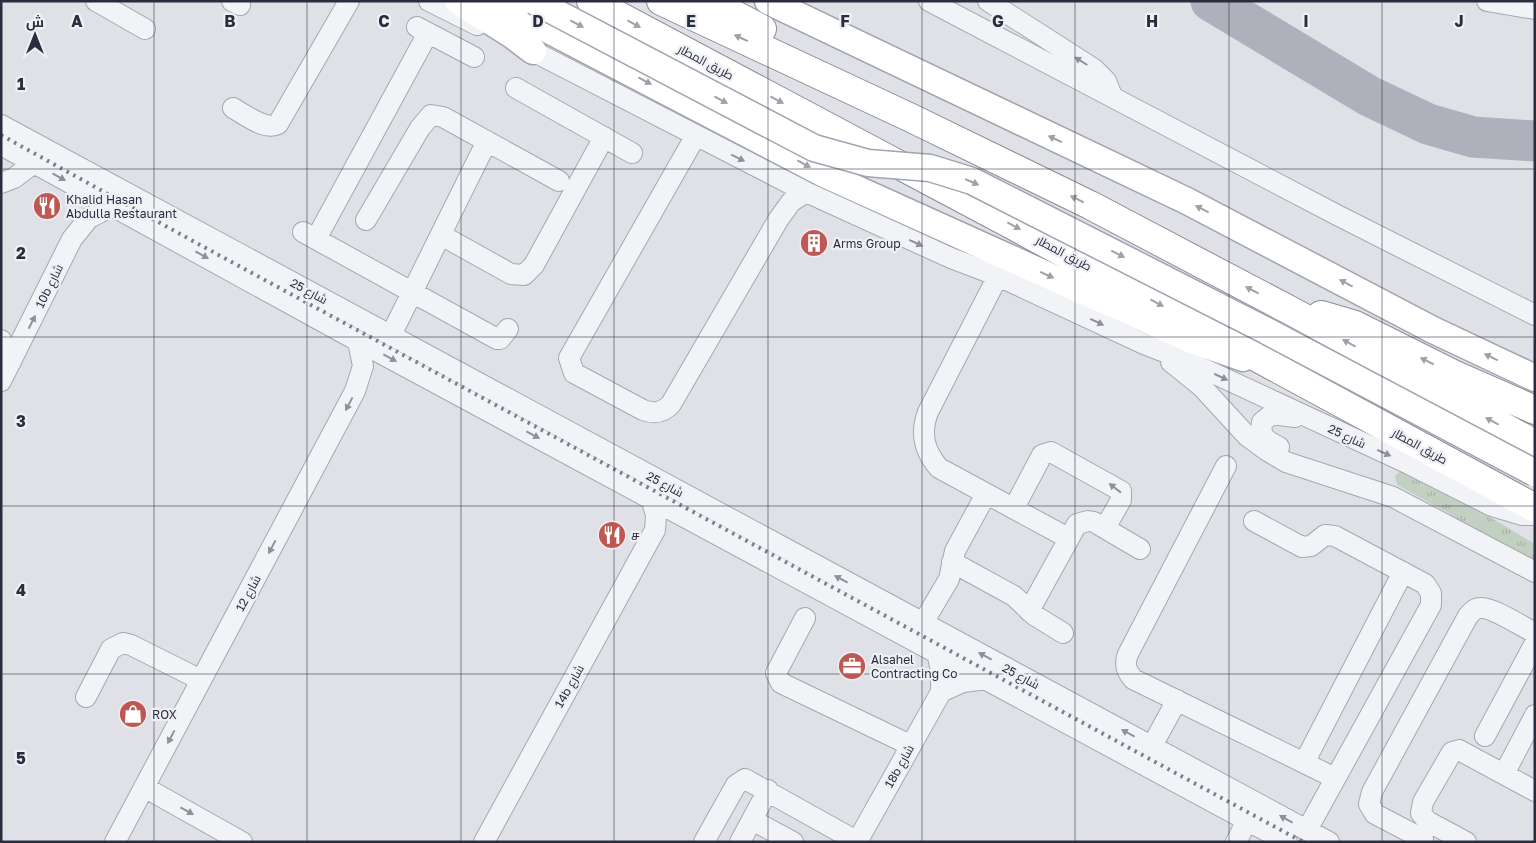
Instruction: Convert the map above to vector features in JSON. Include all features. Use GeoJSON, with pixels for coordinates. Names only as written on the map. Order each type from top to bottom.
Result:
{"type":"FeatureCollection","features":[{"type":"Feature","properties":{"kind":"highway","name":"طريق المطار"},"geometry":{"type":"LineString","coordinates":[[591,1],[1272,365],[1535,508]]}},
{"type":"Feature","properties":{"kind":"highway"},"geometry":{"type":"LineString","coordinates":[[661,1],[909,117],[1090,205],[1295,313],[1535,444]]}},
{"type":"Feature","properties":{"kind":"highway"},"geometry":{"type":"LineString","coordinates":[[709,1],[843,71],[888,100],[909,117]]}},
{"type":"Feature","properties":{"kind":"highway"},"geometry":{"type":"LineString","coordinates":[[1295,313],[1320,314],[1344,320],[1453,374],[1535,410]]}},
{"type":"Feature","properties":{"kind":"main road"},"geometry":{"type":"LineString","coordinates":[[458,1],[512,35],[533,51]]}},
{"type":"Feature","properties":{"kind":"main road"},"geometry":{"type":"LineString","coordinates":[[493,1],[834,179],[1189,339],[1230,355],[1272,365]]}},
{"type":"Feature","properties":{"kind":"main road"},"geometry":{"type":"LineString","coordinates":[[534,1],[814,148],[868,162],[930,168],[972,181],[1255,325],[1535,473]]}},
{"type":"Feature","properties":{"kind":"main road"},"geometry":{"type":"LineString","coordinates":[[768,1],[1187,201],[1433,330],[1535,378]]}},
{"type":"Feature","properties":{"kind":"street"},"geometry":{"type":"LineString","coordinates":[[232,108],[265,125],[274,126],[278,124],[349,1]]}},
{"type":"Feature","properties":{"kind":"street","name":"شارع 25"},"geometry":{"type":"LineString","coordinates":[[429,1],[533,51],[695,137],[806,192],[951,258],[998,276],[1144,344],[1185,360],[1409,464],[1492,506],[1522,515],[1535,515]]}},
{"type":"Feature","properties":{"kind":"street"},"geometry":{"type":"LineString","coordinates":[[929,1],[1337,215],[1534,313]]}},
{"type":"Feature","properties":{"kind":"street"},"geometry":{"type":"LineString","coordinates":[[988,1],[1094,69],[1106,81],[1112,96]]}},
{"type":"Feature","properties":{"kind":"street"},"geometry":{"type":"LineString","coordinates":[[1488,1],[1535,9]]}},
{"type":"Feature","properties":{"kind":"street"},"geometry":{"type":"LineString","coordinates":[[101,2],[145,29]]}},
{"type":"Feature","properties":{"kind":"street"},"geometry":{"type":"LineString","coordinates":[[474,57],[422,30],[310,235],[497,339],[500,339],[508,329]]}},
{"type":"Feature","properties":{"kind":"street"},"geometry":{"type":"LineString","coordinates":[[516,88],[632,153]]}},
{"type":"Feature","properties":{"kind":"street"},"geometry":{"type":"LineString","coordinates":[[366,220],[414,138],[431,115],[443,117],[560,181]]}},
{"type":"Feature","properties":{"kind":"street","name":"شارع 25"},"geometry":{"type":"LineString","coordinates":[[1,125],[1329,842]]}},
{"type":"Feature","properties":{"kind":"street"},"geometry":{"type":"LineString","coordinates":[[440,235],[510,274],[524,275],[534,266],[604,137]]}},
{"type":"Feature","properties":{"kind":"street"},"geometry":{"type":"LineString","coordinates":[[695,137],[569,358],[574,372],[642,410],[655,413],[667,408],[671,404],[778,220],[791,202],[806,192]]}},
{"type":"Feature","properties":{"kind":"street"},"geometry":{"type":"LineString","coordinates":[[391,335],[487,141]]}},
{"type":"Feature","properties":{"kind":"street","name":"شارع 25"},"geometry":{"type":"LineString","coordinates":[[1,145],[358,341],[1287,842]]}},
{"type":"Feature","properties":{"kind":"street"},"geometry":{"type":"LineString","coordinates":[[1,183],[14,178],[34,163]]}},
{"type":"Feature","properties":{"kind":"street","name":"10b شارع"},"geometry":{"type":"LineString","coordinates":[[1,381],[72,239],[89,218],[113,206]]}},
{"type":"Feature","properties":{"kind":"street"},"geometry":{"type":"LineString","coordinates":[[998,276],[928,412],[923,432],[927,452],[939,468],[1068,538]]}},
{"type":"Feature","properties":{"kind":"street"},"geometry":{"type":"LineString","coordinates":[[1,340],[9,352],[11,362]]}},
{"type":"Feature","properties":{"kind":"street","name":"شارع 12"},"geometry":{"type":"LineString","coordinates":[[115,842],[355,391],[363,366],[358,341]]}},
{"type":"Feature","properties":{"kind":"street"},"geometry":{"type":"LineString","coordinates":[[1144,344],[1202,387],[1247,436],[1286,462],[1393,497],[1535,572]]}},
{"type":"Feature","properties":{"kind":"street"},"geometry":{"type":"LineString","coordinates":[[1307,417],[1272,414],[1262,422],[1261,428],[1266,440],[1308,464],[1318,472]]}},
{"type":"Feature","properties":{"kind":"street"},"geometry":{"type":"LineString","coordinates":[[1014,508],[1042,455],[1051,452],[1121,491],[1121,500],[1105,528]]}},
{"type":"Feature","properties":{"kind":"street"},"geometry":{"type":"LineString","coordinates":[[1226,466],[1126,660],[1126,670],[1133,679],[1335,778]]}},
{"type":"Feature","properties":{"kind":"street"},"geometry":{"type":"LineString","coordinates":[[923,623],[951,575],[954,551],[986,494]]}},
{"type":"Feature","properties":{"kind":"street"},"geometry":{"type":"LineString","coordinates":[[651,498],[656,515],[655,530]]}},
{"type":"Feature","properties":{"kind":"street"},"geometry":{"type":"LineString","coordinates":[[655,530],[671,521],[687,518]]}},
{"type":"Feature","properties":{"kind":"street"},"geometry":{"type":"LineString","coordinates":[[1029,611],[1073,528],[1082,521],[1094,522],[1140,549]]}},
{"type":"Feature","properties":{"kind":"street"},"geometry":{"type":"LineString","coordinates":[[1254,521],[1302,547],[1311,546],[1325,535],[1335,536],[1403,572],[1428,588],[1432,599],[1431,605],[1307,830]]}},
{"type":"Feature","properties":{"kind":"street","name":"14b شارع"},"geometry":{"type":"LineString","coordinates":[[484,842],[655,530]]}},
{"type":"Feature","properties":{"kind":"street"},"geometry":{"type":"LineString","coordinates":[[952,562],[1014,596],[1029,611],[1063,633]]}},
{"type":"Feature","properties":{"kind":"street"},"geometry":{"type":"LineString","coordinates":[[1304,763],[1403,572]]}},
{"type":"Feature","properties":{"kind":"street"},"geometry":{"type":"LineString","coordinates":[[1423,840],[1375,814],[1371,809],[1370,798],[1377,784],[1468,616],[1474,609],[1482,607],[1491,610],[1535,633]]}},
{"type":"Feature","properties":{"kind":"street"},"geometry":{"type":"LineString","coordinates":[[805,618],[776,673],[781,683],[910,744]]}},
{"type":"Feature","properties":{"kind":"street"},"geometry":{"type":"LineString","coordinates":[[86,697],[111,649],[123,643],[131,645],[201,680]]}},
{"type":"Feature","properties":{"kind":"street"},"geometry":{"type":"LineString","coordinates":[[1485,736],[1535,643]]}},
{"type":"Feature","properties":{"kind":"street"},"geometry":{"type":"LineString","coordinates":[[937,652],[941,671],[942,692],[964,682],[987,679]]}},
{"type":"Feature","properties":{"kind":"street","name":"18b شارع"},"geometry":{"type":"LineString","coordinates":[[857,841],[910,744],[942,692]]}},
{"type":"Feature","properties":{"kind":"street"},"geometry":{"type":"LineString","coordinates":[[1152,746],[1177,700]]}},
{"type":"Feature","properties":{"kind":"street"},"geometry":{"type":"LineString","coordinates":[[1504,774],[1528,744],[1535,714]]}},
{"type":"Feature","properties":{"kind":"street"},"geometry":{"type":"LineString","coordinates":[[1466,842],[1423,818],[1421,807],[1452,752],[1455,750],[1535,791]]}},
{"type":"Feature","properties":{"kind":"street"},"geometry":{"type":"LineString","coordinates":[[704,842],[740,781],[751,781],[857,841]]}},
{"type":"Feature","properties":{"kind":"street"},"geometry":{"type":"LineString","coordinates":[[144,787],[242,842]]}},
{"type":"Feature","properties":{"kind":"street"},"geometry":{"type":"LineString","coordinates":[[740,842],[768,790]]}},
{"type":"Feature","properties":{"kind":"street"},"geometry":{"type":"LineString","coordinates":[[752,820],[793,842]]}},
{"type":"Feature","properties":{"kind":"street"},"geometry":{"type":"LineString","coordinates":[[1236,842],[1247,821]]}},
{"type":"Feature","properties":{"kind":"green space"},"geometry":{"type":"Polygon","coordinates":[[[1402,470],[1483,513],[1535,544],[1535,568],[1449,520],[1450,514],[1397,485],[1395,476],[1402,470]]]}},
{"type":"Feature","properties":{"kind":"taxiway"},"geometry":{"type":"LineString","coordinates":[[1211,1],[1369,96],[1428,124],[1473,137],[1535,141]]}},
{"type":"Feature","properties":{"kind":"railway"},"geometry":{"type":"LineString","coordinates":[[1,135],[191,240],[1303,842]]}},
{"type":"Feature","properties":{"kind":"place","name":"Khalid Hasan Abdulla Restaurant"},"geometry":{"type":"Point","coordinates":[47,206]}},
{"type":"Feature","properties":{"kind":"place","name":"Arms Group"},"geometry":{"type":"Point","coordinates":[814,243]}},
{"type":"Feature","properties":{"kind":"place","name":"ச"},"geometry":{"type":"Point","coordinates":[612,535]}},
{"type":"Feature","properties":{"kind":"place","name":"Alsahel Contracting Co"},"geometry":{"type":"Point","coordinates":[852,666]}},
{"type":"Feature","properties":{"kind":"place","name":"ROX"},"geometry":{"type":"Point","coordinates":[133,714]}}]}
